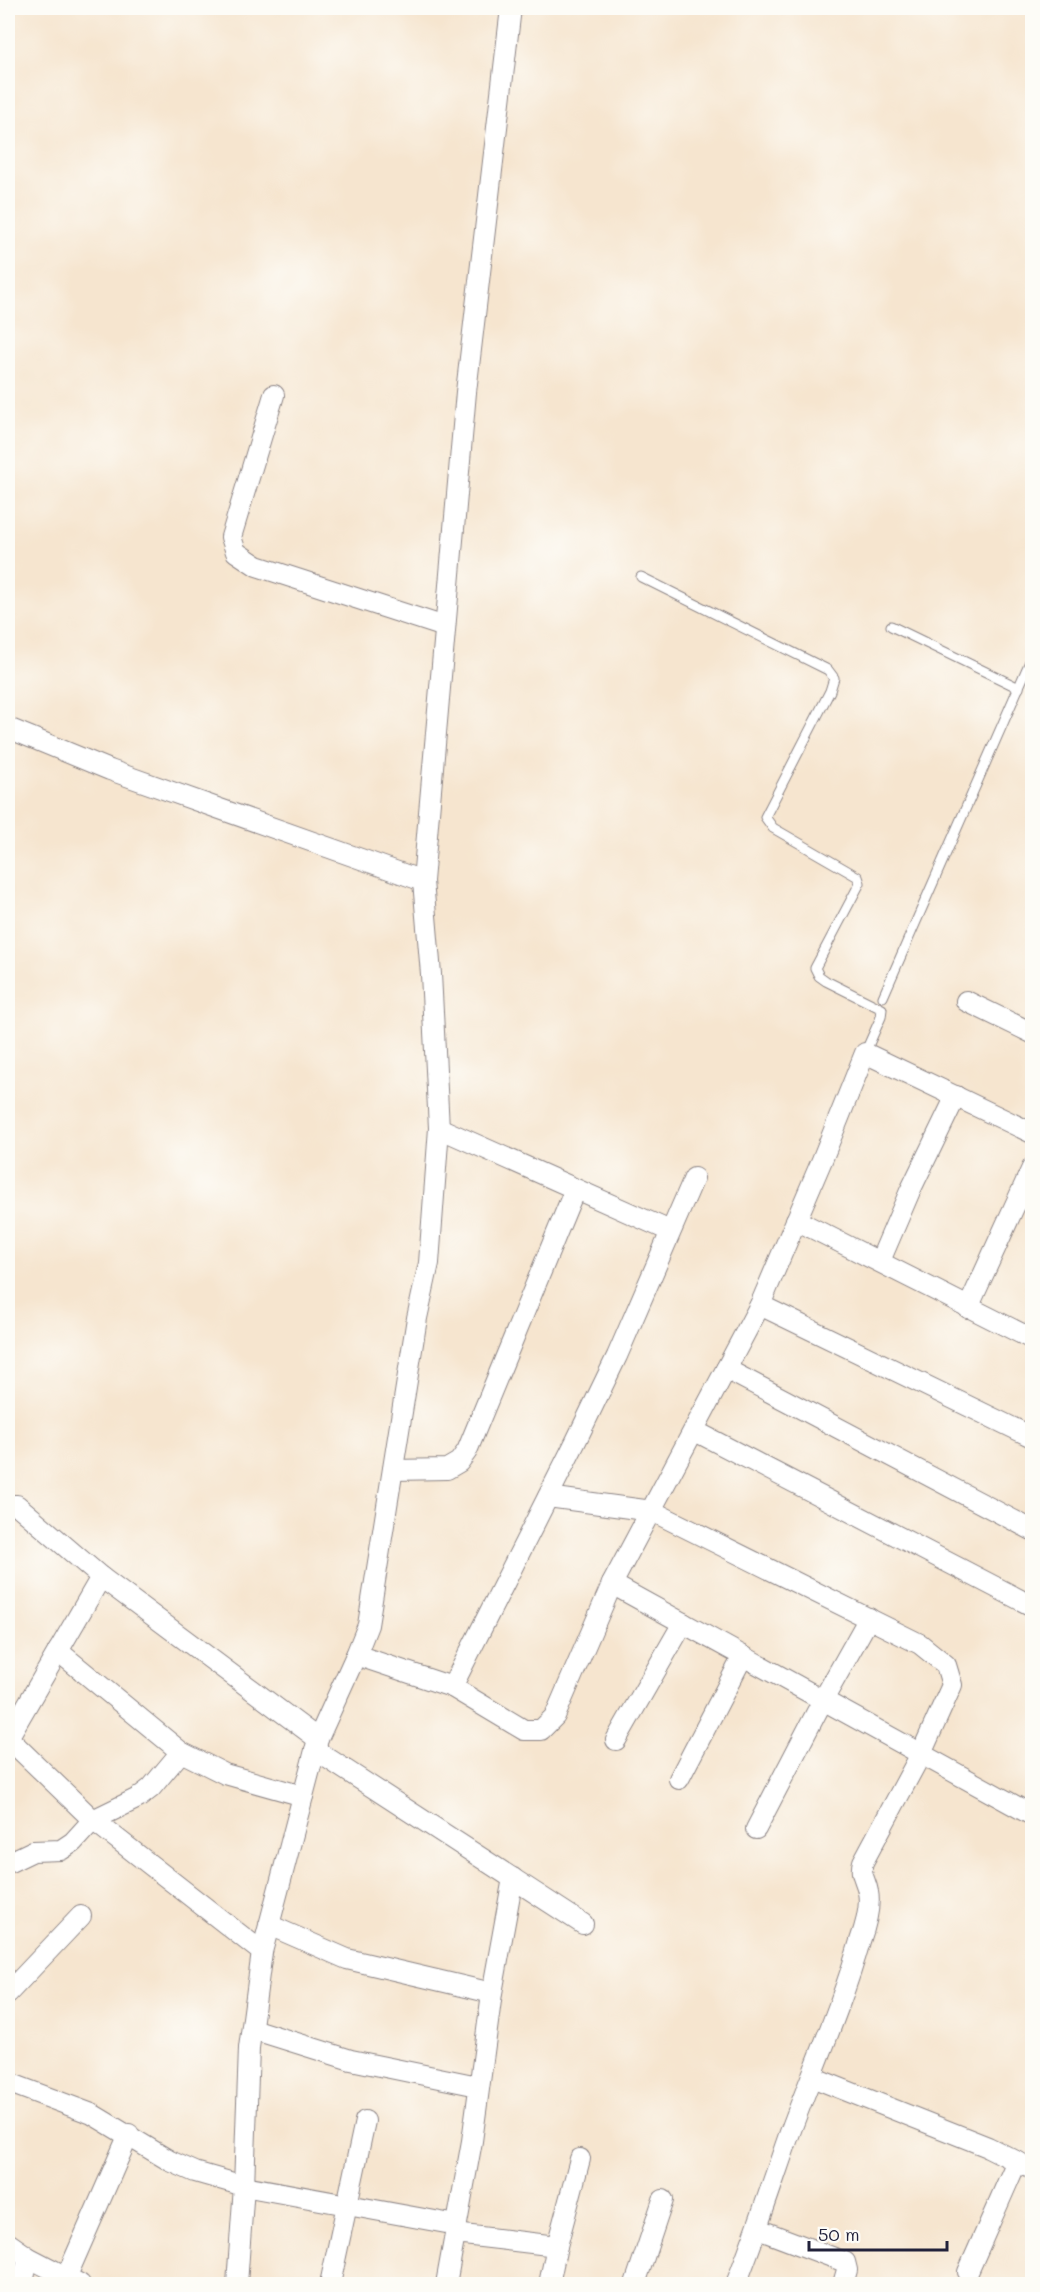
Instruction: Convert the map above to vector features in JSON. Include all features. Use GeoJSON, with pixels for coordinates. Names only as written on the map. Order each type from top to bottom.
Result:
{"type":"FeatureCollection","features":[{"type":"Feature","properties":{"kind":"street"},"geometry":{"type":"LineString","coordinates":[[237,2284],[252,2029],[262,1952],[316,1745],[368,1625],[417,1318],[429,1263],[439,1128],[431,974],[423,881],[466,392],[511,8]]}},
{"type":"Feature","properties":{"kind":"street"},"geometry":{"type":"LineString","coordinates":[[274,394],[231,537],[236,552],[257,566],[445,627]]}},
{"type":"Feature","properties":{"kind":"street"},"geometry":{"type":"LineString","coordinates":[[8,728],[110,770],[423,881]]}},
{"type":"Feature","properties":{"kind":"street"},"geometry":{"type":"LineString","coordinates":[[966,1001],[1032,1033]]}},
{"type":"Feature","properties":{"kind":"street"},"geometry":{"type":"LineString","coordinates":[[356,1655],[452,1687],[524,1730],[541,1730],[555,1716],[612,1584],[760,1305],[865,1053],[1032,1133]]}},
{"type":"Feature","properties":{"kind":"street"},"geometry":{"type":"LineString","coordinates":[[880,1261],[910,1191],[956,1096]]}},
{"type":"Feature","properties":{"kind":"street"},"geometry":{"type":"LineString","coordinates":[[439,1128],[670,1230]]}},
{"type":"Feature","properties":{"kind":"street"},"geometry":{"type":"LineString","coordinates":[[968,1308],[1032,1168]]}},
{"type":"Feature","properties":{"kind":"street"},"geometry":{"type":"LineString","coordinates":[[452,1687],[617,1356],[694,1178]]}},
{"type":"Feature","properties":{"kind":"street"},"geometry":{"type":"LineString","coordinates":[[393,1470],[447,1469],[459,1462],[466,1451],[575,1189]]}},
{"type":"Feature","properties":{"kind":"street"},"geometry":{"type":"LineString","coordinates":[[796,1220],[1032,1339]]}},
{"type":"Feature","properties":{"kind":"street"},"geometry":{"type":"LineString","coordinates":[[760,1305],[1032,1437]]}},
{"type":"Feature","properties":{"kind":"street"},"geometry":{"type":"LineString","coordinates":[[726,1369],[1032,1530]]}},
{"type":"Feature","properties":{"kind":"street"},"geometry":{"type":"LineString","coordinates":[[695,1431],[1032,1606]]}},
{"type":"Feature","properties":{"kind":"street"},"geometry":{"type":"LineString","coordinates":[[548,1497],[652,1511],[920,1644],[946,1665],[952,1685],[921,1754],[863,1862],[860,1871],[869,1892],[861,1940],[828,2037],[788,2138],[758,2229],[736,2284]]}},
{"type":"Feature","properties":{"kind":"street"},"geometry":{"type":"LineString","coordinates":[[8,1504],[17,1505],[101,1577],[316,1745],[583,1924]]}},
{"type":"Feature","properties":{"kind":"street"},"geometry":{"type":"LineString","coordinates":[[101,1577],[8,1738],[93,1820],[262,1952]]}},
{"type":"Feature","properties":{"kind":"street"},"geometry":{"type":"LineString","coordinates":[[612,1584],[921,1754],[1030,1809]]}},
{"type":"Feature","properties":{"kind":"street"},"geometry":{"type":"LineString","coordinates":[[756,1829],[823,1700],[869,1618]]}},
{"type":"Feature","properties":{"kind":"street"},"geometry":{"type":"LineString","coordinates":[[616,1740],[683,1623]]}},
{"type":"Feature","properties":{"kind":"street"},"geometry":{"type":"LineString","coordinates":[[58,1652],[181,1752],[225,1774],[303,1796]]}},
{"type":"Feature","properties":{"kind":"street"},"geometry":{"type":"LineString","coordinates":[[679,1779],[743,1656]]}},
{"type":"Feature","properties":{"kind":"street"},"geometry":{"type":"LineString","coordinates":[[8,1863],[33,1851],[61,1850],[73,1842],[93,1820],[138,1798],[151,1788],[181,1752]]}},
{"type":"Feature","properties":{"kind":"street"},"geometry":{"type":"LineString","coordinates":[[446,2284],[472,2141],[492,1993],[513,1878]]}},
{"type":"Feature","properties":{"kind":"street"},"geometry":{"type":"LineString","coordinates":[[8,1993],[81,1916]]}},
{"type":"Feature","properties":{"kind":"street"},"geometry":{"type":"LineString","coordinates":[[269,1925],[347,1959],[492,1993]]}},
{"type":"Feature","properties":{"kind":"street"},"geometry":{"type":"LineString","coordinates":[[252,2029],[351,2060],[478,2086]]}},
{"type":"Feature","properties":{"kind":"street"},"geometry":{"type":"LineString","coordinates":[[8,2072],[14,2086],[92,2114],[129,2134],[170,2161],[195,2172],[244,2186],[456,2229],[557,2246]]}},
{"type":"Feature","properties":{"kind":"street"},"geometry":{"type":"LineString","coordinates":[[812,2077],[988,2147],[1025,2165],[968,2272]]}},
{"type":"Feature","properties":{"kind":"street"},"geometry":{"type":"LineString","coordinates":[[330,2284],[365,2121]]}},
{"type":"Feature","properties":{"kind":"street"},"geometry":{"type":"LineString","coordinates":[[8,2243],[28,2257],[73,2281],[129,2134]]}},
{"type":"Feature","properties":{"kind":"street"},"geometry":{"type":"LineString","coordinates":[[549,2284],[580,2159]]}},
{"type":"Feature","properties":{"kind":"street"},"geometry":{"type":"LineString","coordinates":[[635,2284],[663,2200]]}},
{"type":"Feature","properties":{"kind":"street"},"geometry":{"type":"LineString","coordinates":[[758,2229],[845,2262],[847,2270],[843,2284]]}},
{"type":"Feature","properties":{"kind":"street"},"geometry":{"type":"LineString","coordinates":[[23,2284],[28,2257]]}},
{"type":"Feature","properties":{"kind":"lane"},"geometry":{"type":"LineString","coordinates":[[641,577],[828,670],[834,678],[830,691],[765,817],[772,828],[858,877],[860,883],[815,968],[819,976],[826,981],[882,1009],[881,1017],[865,1053]]}},
{"type":"Feature","properties":{"kind":"lane"},"geometry":{"type":"LineString","coordinates":[[891,626],[1019,688]]}},
{"type":"Feature","properties":{"kind":"lane"},"geometry":{"type":"LineString","coordinates":[[883,997],[1032,657]]}}]}
